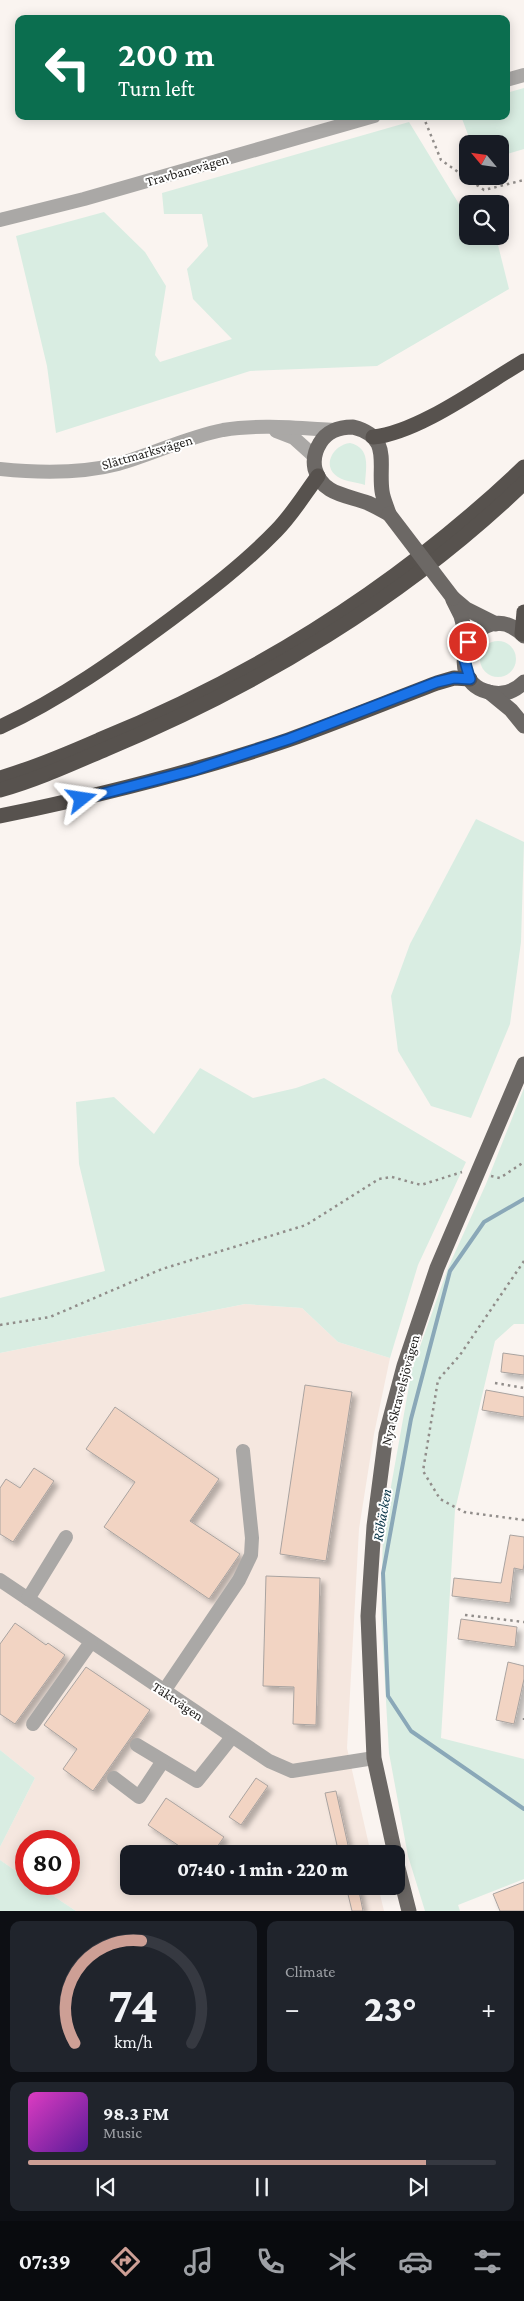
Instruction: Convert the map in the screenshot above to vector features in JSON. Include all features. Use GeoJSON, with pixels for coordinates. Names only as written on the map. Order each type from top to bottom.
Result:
{"type":"FeatureCollection","features":[{"type":"Feature","properties":{"kind":"highway"},"geometry":{"type":"LineString","coordinates":[[373,437],[389,436],[413,426],[524,361]]}},
{"type":"Feature","properties":{"kind":"highway"},"geometry":{"type":"LineString","coordinates":[[0,778],[142,723],[208,691],[275,654],[400,572],[461,524],[524,467]]}},
{"type":"Feature","properties":{"kind":"highway"},"geometry":{"type":"LineString","coordinates":[[0,727],[78,684],[135,646],[190,605],[248,558],[277,531],[318,476]]}},
{"type":"Feature","properties":{"kind":"highway"},"geometry":{"type":"LineString","coordinates":[[0,790],[145,733],[214,701],[280,665],[404,583],[468,533],[524,483]]}},
{"type":"Feature","properties":{"kind":"highway"},"geometry":{"type":"LineString","coordinates":[[523,635],[524,612]]}},
{"type":"Feature","properties":{"kind":"highway"},"geometry":{"type":"LineString","coordinates":[[0,816],[82,799],[194,770],[289,739],[437,682],[454,678],[470,679]]}},
{"type":"Feature","properties":{"kind":"main road"},"geometry":{"type":"LineString","coordinates":[[389,514],[371,504],[333,492],[324,486],[318,476],[314,456],[323,438],[334,430],[353,427],[365,431],[373,437],[380,447],[382,455],[382,491],[389,514],[453,598],[466,609],[496,624],[507,625],[523,635]]}},
{"type":"Feature","properties":{"kind":"main road"},"geometry":{"type":"LineString","coordinates":[[453,598],[461,616],[468,642]]}},
{"type":"Feature","properties":{"kind":"main road"},"geometry":{"type":"LineString","coordinates":[[496,624],[478,631],[468,642],[464,658],[470,679],[478,687],[489,692],[511,710],[524,726]]}},
{"type":"Feature","properties":{"kind":"main road"},"geometry":{"type":"LineString","coordinates":[[489,692],[505,693],[522,684]]}},
{"type":"Feature","properties":{"kind":"main road"},"geometry":{"type":"LineString","coordinates":[[522,684],[519,701],[524,720]]}},
{"type":"Feature","properties":{"kind":"main road","name":"Nya Skravelsjövägen"},"geometry":{"type":"LineString","coordinates":[[393,1845],[374,1758],[368,1616],[374,1526],[386,1434],[404,1366],[437,1268],[524,1064]]}},
{"type":"Feature","properties":{"kind":"main road"},"geometry":{"type":"LineString","coordinates":[[405,1895],[409,1911]]}},
{"type":"Feature","properties":{"kind":"street"},"geometry":{"type":"LineString","coordinates":[[510,79],[524,75]]}},
{"type":"Feature","properties":{"kind":"street","name":"Travbanevägen"},"geometry":{"type":"LineString","coordinates":[[0,220],[84,199],[360,120]]}},
{"type":"Feature","properties":{"kind":"street","name":"Slättmarksvägen"},"geometry":{"type":"LineString","coordinates":[[0,469],[34,473],[100,467],[116,464],[168,446],[221,431],[263,428],[334,430]]}},
{"type":"Feature","properties":{"kind":"street","name":"Slättmarksvägen"},"geometry":{"type":"LineString","coordinates":[[263,428],[294,438],[314,456]]}},
{"type":"Feature","properties":{"kind":"street"},"geometry":{"type":"LineString","coordinates":[[164,1691],[239,1580],[251,1555],[252,1538],[243,1451]]}},
{"type":"Feature","properties":{"kind":"street"},"geometry":{"type":"LineString","coordinates":[[28,1599],[66,1537]]}},
{"type":"Feature","properties":{"kind":"street","name":"Täktvägen"},"geometry":{"type":"LineString","coordinates":[[0,1580],[269,1761],[292,1771],[374,1758]]}},
{"type":"Feature","properties":{"kind":"street"},"geometry":{"type":"LineString","coordinates":[[33,1724],[91,1642]]}},
{"type":"Feature","properties":{"kind":"street"},"geometry":{"type":"LineString","coordinates":[[137,1745],[197,1781],[232,1737]]}},
{"type":"Feature","properties":{"kind":"street"},"geometry":{"type":"LineString","coordinates":[[114,1778],[139,1796],[163,1761]]}},
{"type":"Feature","properties":{"kind":"path"},"geometry":{"type":"LineString","coordinates":[[425,120],[441,160],[484,190],[524,180]]}},
{"type":"Feature","properties":{"kind":"path"},"geometry":{"type":"LineString","coordinates":[[490,1176],[500,1178],[524,1162]]}},
{"type":"Feature","properties":{"kind":"path"},"geometry":{"type":"LineString","coordinates":[[0,1325],[50,1318],[162,1269],[306,1224],[379,1179],[392,1177],[422,1185],[467,1170]]}},
{"type":"Feature","properties":{"kind":"path"},"geometry":{"type":"LineString","coordinates":[[524,1261],[460,1354],[438,1380],[423,1471],[440,1499],[464,1512],[524,1520]]}},
{"type":"Feature","properties":{"kind":"path"},"geometry":{"type":"LineString","coordinates":[[495,1383],[524,1388]]}},
{"type":"Feature","properties":{"kind":"path"},"geometry":{"type":"LineString","coordinates":[[465,1615],[524,1622]]}},
{"type":"Feature","properties":{"kind":"shaded area"},"geometry":{"type":"Polygon","coordinates":[[[245,1304],[302,1308],[338,1342],[390,1358],[374,1434],[359,1529],[347,1748],[369,1845],[120,1845],[120,1895],[380,1895],[384,1911],[76,1911],[52,1895],[80,1895],[80,1830],[15,1830],[15,1870],[0,1860],[0,1847],[35,1778],[0,1750],[0,1353],[245,1304]]]}},
{"type":"Feature","properties":{"kind":"green space"},"geometry":{"type":"Polygon","coordinates":[[[524,88],[524,149],[509,153],[509,135],[468,135],[462,120],[510,120],[510,92],[524,88]]]}},
{"type":"Feature","properties":{"kind":"green space"},"geometry":{"type":"Polygon","coordinates":[[[409,122],[459,204],[459,245],[498,245],[509,289],[377,366],[250,371],[56,433],[47,366],[16,236],[104,212],[145,252],[166,286],[155,355],[160,362],[232,339],[193,299],[187,269],[208,246],[202,214],[164,214],[162,193],[409,122]]]}},
{"type":"Feature","properties":{"kind":"green space"},"geometry":{"type":"Polygon","coordinates":[[[350,443],[361,449],[366,459],[365,485],[341,479],[330,467],[331,457],[334,452],[350,443]]]}},
{"type":"Feature","properties":{"kind":"green space"},"geometry":{"type":"Polygon","coordinates":[[[498,641],[505,642],[511,646],[515,652],[515,666],[511,672],[505,676],[498,677],[491,676],[485,672],[481,666],[480,659],[481,652],[485,646],[491,642],[498,641]]]}},
{"type":"Feature","properties":{"kind":"green space"},"geometry":{"type":"Polygon","coordinates":[[[476,819],[524,842],[521,942],[510,1024],[471,1118],[431,1106],[398,1051],[391,996],[410,944],[476,819]]]}},
{"type":"Feature","properties":{"kind":"green space"},"geometry":{"type":"Polygon","coordinates":[[[200,1068],[253,1098],[296,1088],[324,1078],[466,1162],[418,1265],[390,1358],[338,1342],[302,1308],[245,1304],[0,1353],[0,1298],[105,1271],[79,1164],[76,1102],[114,1097],[154,1134],[200,1068]]]}},
{"type":"Feature","properties":{"kind":"green space"},"geometry":{"type":"Polygon","coordinates":[[[524,1088],[524,1324],[514,1324],[495,1341],[455,1510],[441,1738],[524,1759],[524,1879],[458,1905],[460,1911],[425,1911],[408,1856],[389,1753],[381,1614],[383,1531],[412,1369],[448,1268],[486,1184],[524,1088]]]}},
{"type":"Feature","properties":{"kind":"green space"},"geometry":{"type":"Polygon","coordinates":[[[0,1750],[35,1778],[0,1847],[0,1750]]]}},
{"type":"Feature","properties":{"kind":"green space"},"geometry":{"type":"Polygon","coordinates":[[[0,1860],[15,1870],[15,1895],[52,1895],[76,1911],[0,1911],[0,1860]]]}},
{"type":"Feature","properties":{"kind":"building"},"geometry":{"type":"Polygon","coordinates":[[[503,1353],[524,1356],[524,1375],[501,1372],[503,1353]]]}},
{"type":"Feature","properties":{"kind":"building"},"geometry":{"type":"Polygon","coordinates":[[[305,1385],[352,1392],[326,1561],[280,1554],[305,1385]]]}},
{"type":"Feature","properties":{"kind":"building"},"geometry":{"type":"Polygon","coordinates":[[[486,1390],[524,1397],[524,1417],[482,1410],[486,1390]]]}},
{"type":"Feature","properties":{"kind":"building"},"geometry":{"type":"Polygon","coordinates":[[[115,1407],[219,1479],[190,1521],[240,1554],[209,1599],[104,1527],[135,1482],[86,1449],[115,1407]]]}},
{"type":"Feature","properties":{"kind":"building"},"geometry":{"type":"Polygon","coordinates":[[[34,1468],[54,1481],[13,1542],[0,1534],[0,1488],[6,1479],[20,1488],[34,1468]]]}},
{"type":"Feature","properties":{"kind":"building"},"geometry":{"type":"Polygon","coordinates":[[[510,1535],[524,1537],[524,1564],[523,1570],[514,1568],[510,1603],[452,1596],[454,1578],[501,1583],[510,1535]]]}},
{"type":"Feature","properties":{"kind":"building"},"geometry":{"type":"Polygon","coordinates":[[[266,1576],[320,1578],[316,1725],[293,1724],[294,1687],[263,1686],[266,1576]]]}},
{"type":"Feature","properties":{"kind":"building"},"geometry":{"type":"Polygon","coordinates":[[[461,1619],[517,1627],[515,1647],[458,1639],[461,1619]]]}},
{"type":"Feature","properties":{"kind":"building"},"geometry":{"type":"Polygon","coordinates":[[[15,1623],[46,1645],[48,1643],[65,1655],[15,1724],[0,1714],[0,1644],[15,1623]]]}},
{"type":"Feature","properties":{"kind":"building"},"geometry":{"type":"Polygon","coordinates":[[[508,1662],[524,1666],[524,1679],[514,1724],[496,1720],[508,1662]]]}},
{"type":"Feature","properties":{"kind":"building"},"geometry":{"type":"Polygon","coordinates":[[[86,1667],[150,1710],[93,1791],[63,1769],[77,1749],[44,1725],[86,1667]]]}},
{"type":"Feature","properties":{"kind":"building"},"geometry":{"type":"Polygon","coordinates":[[[256,1778],[268,1786],[241,1825],[229,1817],[256,1778]]]}},
{"type":"Feature","properties":{"kind":"building"},"geometry":{"type":"Polygon","coordinates":[[[336,1791],[348,1845],[337,1845],[325,1793],[336,1791]]]}},
{"type":"Feature","properties":{"kind":"building"},"geometry":{"type":"Polygon","coordinates":[[[166,1798],[224,1837],[218,1845],[178,1845],[148,1825],[166,1798]]]}},
{"type":"Feature","properties":{"kind":"building"},"geometry":{"type":"Polygon","coordinates":[[[524,1882],[524,1911],[500,1911],[493,1894],[524,1882]]]}},
{"type":"Feature","properties":{"kind":"building"},"geometry":{"type":"Polygon","coordinates":[[[348,1895],[360,1895],[363,1911],[352,1911],[348,1895]]]}},
{"type":"Feature","properties":{"kind":"waterway","name":"Röbäcken"},"geometry":{"type":"LineString","coordinates":[[524,1199],[484,1222],[450,1271],[411,1419],[383,1573],[388,1696],[411,1731],[524,1809]]}},
{"type":"Feature","properties":{"kind":"route"},"geometry":{"type":"LineString","coordinates":[[82,799],[194,770],[289,739],[437,682],[454,678],[470,679],[464,664],[468,642]]}}]}
